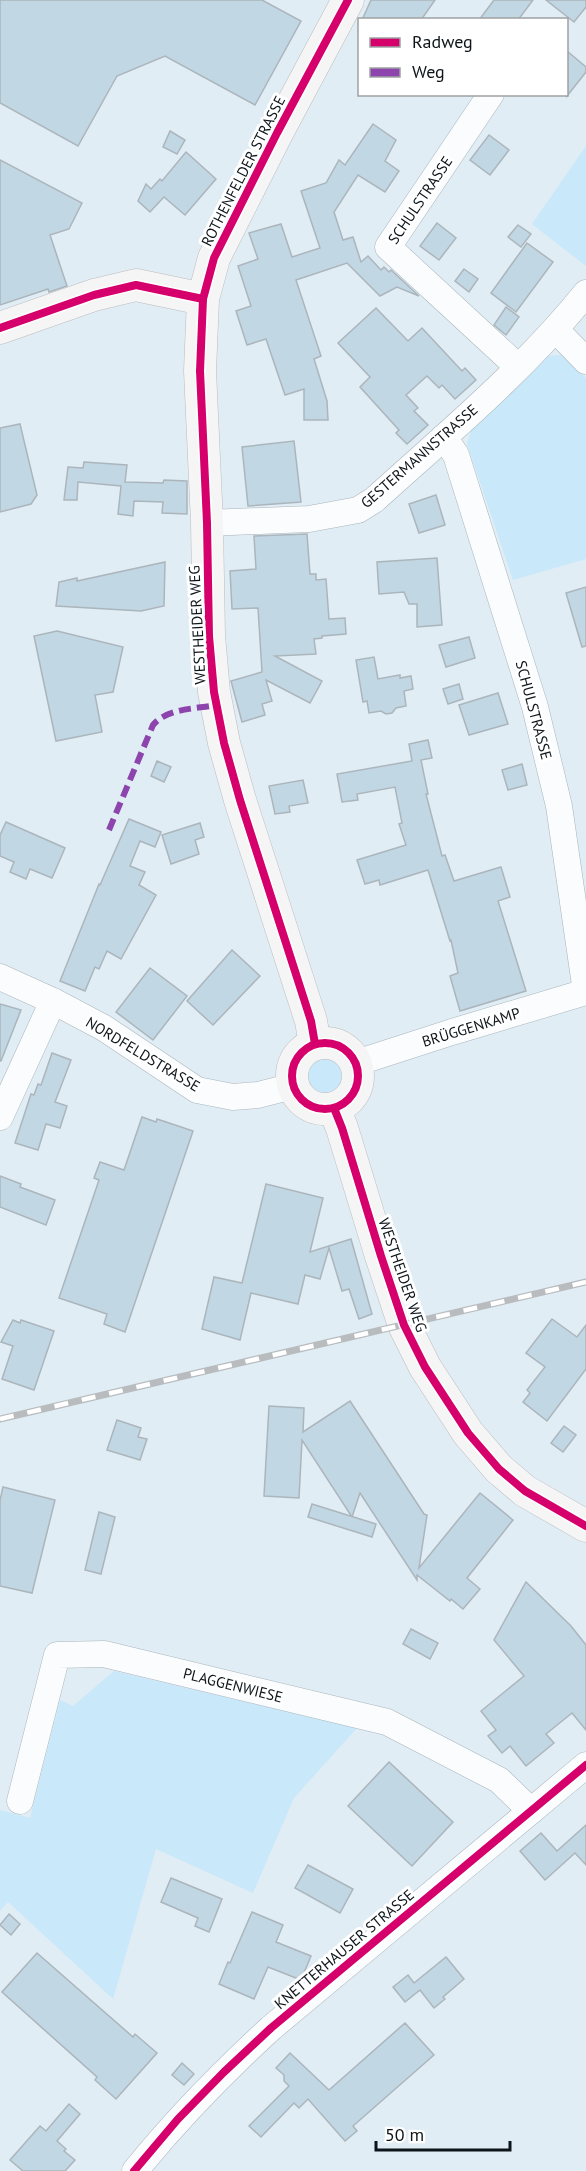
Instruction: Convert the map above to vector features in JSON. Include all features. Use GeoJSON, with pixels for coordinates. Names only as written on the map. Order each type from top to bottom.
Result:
{"type":"FeatureCollection","features":[{"type":"Feature","properties":{"kind":"main road","name":"ROTHENFELDER STRASSE"},"geometry":{"type":"LineString","coordinates":[[203,299],[214,258],[347,0]]}},
{"type":"Feature","properties":{"kind":"main road"},"geometry":{"type":"LineString","coordinates":[[0,328],[94,295],[136,285],[203,299]]}},
{"type":"Feature","properties":{"kind":"main road","name":"WESTHEIDER WEG"},"geometry":{"type":"LineString","coordinates":[[203,299],[200,370],[207,523],[209,636],[214,692],[224,743],[311,1021],[315,1044]]}},
{"type":"Feature","properties":{"kind":"main road"},"geometry":{"type":"LineString","coordinates":[[315,1044],[335,1044],[351,1055],[356,1063],[359,1074],[357,1086],[352,1096],[344,1103],[334,1108],[314,1107],[297,1095],[292,1077],[295,1060],[300,1053],[315,1044]]}},
{"type":"Feature","properties":{"kind":"main road","name":"WESTHEIDER WEG"},"geometry":{"type":"LineString","coordinates":[[334,1108],[404,1325],[425,1367],[468,1433],[499,1469],[525,1491],[586,1526]]}},
{"type":"Feature","properties":{"kind":"street","name":"SCHULSTRASSE"},"geometry":{"type":"LineString","coordinates":[[490,96],[388,247],[518,367]]}},
{"type":"Feature","properties":{"kind":"street","name":"GESTERMANNSTRASSE"},"geometry":{"type":"LineString","coordinates":[[207,523],[309,519],[358,510],[374,500],[518,367],[556,330],[586,293]]}},
{"type":"Feature","properties":{"kind":"street"},"geometry":{"type":"LineString","coordinates":[[556,330],[586,361]]}},
{"type":"Feature","properties":{"kind":"street","name":"SCHULSTRASSE"},"geometry":{"type":"LineString","coordinates":[[444,437],[456,455],[535,707],[559,806],[586,992]]}},
{"type":"Feature","properties":{"kind":"street","name":"NORDFELDSTRASSE"},"geometry":{"type":"LineString","coordinates":[[0,978],[53,1001],[104,1028],[198,1090],[233,1097],[258,1095],[293,1086]]}},
{"type":"Feature","properties":{"kind":"street","name":"BRÜGGENKAMP"},"geometry":{"type":"LineString","coordinates":[[356,1063],[586,992]]}},
{"type":"Feature","properties":{"kind":"street"},"geometry":{"type":"LineString","coordinates":[[0,1117],[53,1001]]}},
{"type":"Feature","properties":{"kind":"street","name":"PLAGGENWIESE"},"geometry":{"type":"LineString","coordinates":[[20,1801],[57,1655],[104,1654],[387,1722],[499,1780],[531,1811]]}},
{"type":"Feature","properties":{"kind":"street","name":"KNETTERHAUSER STRASSE"},"geometry":{"type":"LineString","coordinates":[[135,2171],[178,2119],[271,2028],[586,1765]]}},
{"type":"Feature","properties":{"kind":"shaded area"},"geometry":{"type":"Polygon","coordinates":[[[586,146],[586,266],[532,224],[586,146]]]}},
{"type":"Feature","properties":{"kind":"shaded area"},"geometry":{"type":"Polygon","coordinates":[[[564,355],[586,378],[586,559],[513,580],[467,444],[473,423],[543,356],[564,355]]]}},
{"type":"Feature","properties":{"kind":"shaded area"},"geometry":{"type":"Polygon","coordinates":[[[325,1055],[339,1061],[345,1075],[339,1089],[325,1095],[311,1089],[305,1075],[311,1061],[325,1055]]]}},
{"type":"Feature","properties":{"kind":"shaded area"},"geometry":{"type":"Polygon","coordinates":[[[114,1671],[357,1728],[294,1798],[253,1893],[156,1849],[113,1999],[8,1902],[0,1911],[0,1810],[30,1818],[60,1700],[73,1706],[114,1671]]]}},
{"type":"Feature","properties":{"kind":"building"},"geometry":{"type":"Polygon","coordinates":[[[0,0],[262,0],[301,21],[255,105],[165,56],[117,76],[78,146],[0,103],[0,0]]]}},
{"type":"Feature","properties":{"kind":"building"},"geometry":{"type":"Polygon","coordinates":[[[371,0],[435,0],[422,18],[363,18],[371,0]]]}},
{"type":"Feature","properties":{"kind":"building"},"geometry":{"type":"Polygon","coordinates":[[[494,0],[533,0],[520,18],[480,18],[494,0]]]}},
{"type":"Feature","properties":{"kind":"building"},"geometry":{"type":"Polygon","coordinates":[[[546,0],[586,0],[586,7],[574,22],[546,0]]]}},
{"type":"Feature","properties":{"kind":"building"},"geometry":{"type":"Polygon","coordinates":[[[568,52],[586,67],[586,72],[568,95],[568,52]]]}},
{"type":"Feature","properties":{"kind":"building"},"geometry":{"type":"Polygon","coordinates":[[[373,124],[396,140],[385,161],[399,171],[385,192],[358,175],[334,212],[343,240],[353,237],[361,262],[368,256],[381,270],[384,267],[389,272],[391,270],[419,296],[397,287],[380,296],[347,263],[296,280],[321,356],[314,359],[327,401],[328,420],[304,420],[304,389],[285,395],[266,339],[247,345],[236,311],[251,306],[238,266],[258,259],[249,233],[281,224],[292,257],[320,248],[301,191],[326,183],[339,160],[345,165],[373,124]]]}},
{"type":"Feature","properties":{"kind":"building"},"geometry":{"type":"Polygon","coordinates":[[[170,131],[185,140],[177,154],[163,147],[170,131]]]}},
{"type":"Feature","properties":{"kind":"building"},"geometry":{"type":"Polygon","coordinates":[[[489,135],[509,150],[490,175],[470,160],[489,135]]]}},
{"type":"Feature","properties":{"kind":"building"},"geometry":{"type":"Polygon","coordinates":[[[186,152],[216,179],[185,215],[164,197],[150,212],[138,201],[146,184],[151,189],[160,179],[162,181],[186,152]]]}},
{"type":"Feature","properties":{"kind":"building"},"geometry":{"type":"Polygon","coordinates":[[[0,160],[82,203],[69,229],[50,235],[67,286],[49,292],[48,289],[0,305],[0,160]]]}},
{"type":"Feature","properties":{"kind":"building"},"geometry":{"type":"Polygon","coordinates":[[[437,223],[456,238],[439,260],[420,246],[437,223]]]}},
{"type":"Feature","properties":{"kind":"building"},"geometry":{"type":"Polygon","coordinates":[[[518,225],[531,234],[521,247],[508,237],[518,225]]]}},
{"type":"Feature","properties":{"kind":"building"},"geometry":{"type":"Polygon","coordinates":[[[527,243],[553,262],[516,312],[491,293],[527,243]]]}},
{"type":"Feature","properties":{"kind":"building"},"geometry":{"type":"Polygon","coordinates":[[[464,269],[478,279],[469,292],[455,281],[464,269]]]}},
{"type":"Feature","properties":{"kind":"building"},"geometry":{"type":"Polygon","coordinates":[[[506,307],[519,317],[506,335],[494,325],[506,307]]]}},
{"type":"Feature","properties":{"kind":"building"},"geometry":{"type":"Polygon","coordinates":[[[376,308],[408,341],[422,328],[462,371],[465,368],[476,380],[455,399],[442,385],[439,388],[427,376],[406,395],[418,408],[414,411],[428,425],[407,444],[396,433],[399,430],[360,387],[370,377],[338,343],[376,308]]]}},
{"type":"Feature","properties":{"kind":"building"},"geometry":{"type":"Polygon","coordinates":[[[20,424],[37,495],[31,504],[0,512],[0,428],[20,424]]]}},
{"type":"Feature","properties":{"kind":"building"},"geometry":{"type":"Polygon","coordinates":[[[294,441],[301,502],[248,506],[242,447],[294,441]]]}},
{"type":"Feature","properties":{"kind":"building"},"geometry":{"type":"Polygon","coordinates":[[[84,462],[127,465],[125,482],[187,481],[187,514],[162,513],[163,502],[134,501],[133,516],[118,514],[121,486],[78,482],[77,500],[64,500],[68,467],[83,468],[84,462]]]}},
{"type":"Feature","properties":{"kind":"building"},"geometry":{"type":"Polygon","coordinates":[[[436,495],[445,525],[419,533],[409,504],[436,495]]]}},
{"type":"Feature","properties":{"kind":"building"},"geometry":{"type":"Polygon","coordinates":[[[307,534],[310,574],[316,574],[316,580],[326,579],[329,619],[345,618],[346,634],[314,639],[316,654],[275,656],[322,681],[310,703],[266,680],[272,701],[262,704],[265,715],[242,722],[231,681],[262,672],[258,608],[232,609],[230,571],[256,569],[254,536],[307,534]]]}},
{"type":"Feature","properties":{"kind":"building"},"geometry":{"type":"Polygon","coordinates":[[[437,558],[442,625],[417,627],[417,604],[409,604],[404,592],[379,594],[377,562],[437,558]]]}},
{"type":"Feature","properties":{"kind":"building"},"geometry":{"type":"Polygon","coordinates":[[[165,562],[164,606],[141,611],[56,606],[59,582],[77,578],[77,581],[165,562]]]}},
{"type":"Feature","properties":{"kind":"building"},"geometry":{"type":"Polygon","coordinates":[[[586,587],[586,646],[582,647],[566,593],[586,587]]]}},
{"type":"Feature","properties":{"kind":"building"},"geometry":{"type":"Polygon","coordinates":[[[57,631],[123,647],[113,692],[95,695],[102,732],[56,741],[34,636],[57,631]]]}},
{"type":"Feature","properties":{"kind":"building"},"geometry":{"type":"Polygon","coordinates":[[[469,637],[475,658],[446,667],[439,645],[469,637]]]}},
{"type":"Feature","properties":{"kind":"building"},"geometry":{"type":"Polygon","coordinates":[[[374,657],[378,679],[400,675],[400,678],[411,676],[413,689],[404,691],[406,706],[396,708],[392,713],[386,714],[381,711],[369,713],[367,701],[363,702],[356,660],[374,657]]]}},
{"type":"Feature","properties":{"kind":"building"},"geometry":{"type":"Polygon","coordinates":[[[459,684],[463,699],[448,704],[443,689],[459,684]]]}},
{"type":"Feature","properties":{"kind":"building"},"geometry":{"type":"Polygon","coordinates":[[[498,693],[508,724],[469,735],[459,705],[498,693]]]}},
{"type":"Feature","properties":{"kind":"building"},"geometry":{"type":"Polygon","coordinates":[[[428,740],[432,758],[421,760],[428,794],[426,794],[442,856],[445,855],[454,881],[501,867],[510,897],[498,901],[526,991],[460,1011],[450,976],[458,973],[451,940],[428,870],[380,885],[379,880],[365,884],[357,860],[406,845],[399,824],[402,823],[395,787],[357,794],[358,800],[342,802],[337,774],[412,761],[409,744],[428,740]]]}},
{"type":"Feature","properties":{"kind":"building"},"geometry":{"type":"Polygon","coordinates":[[[157,761],[171,767],[164,782],[151,776],[157,761]]]}},
{"type":"Feature","properties":{"kind":"building"},"geometry":{"type":"Polygon","coordinates":[[[522,764],[527,785],[508,790],[502,770],[522,764]]]}},
{"type":"Feature","properties":{"kind":"building"},"geometry":{"type":"Polygon","coordinates":[[[303,780],[308,803],[289,806],[290,812],[275,814],[269,786],[303,780]]]}},
{"type":"Feature","properties":{"kind":"building"},"geometry":{"type":"Polygon","coordinates":[[[129,819],[161,832],[155,847],[140,841],[130,866],[145,872],[139,885],[156,895],[121,959],[107,951],[99,969],[95,967],[85,991],[60,981],[99,884],[129,819]]]}},
{"type":"Feature","properties":{"kind":"building"},"geometry":{"type":"Polygon","coordinates":[[[6,822],[65,848],[52,878],[30,869],[26,879],[10,872],[14,862],[0,856],[0,835],[6,822]]]}},
{"type":"Feature","properties":{"kind":"building"},"geometry":{"type":"Polygon","coordinates":[[[200,823],[204,837],[195,840],[199,854],[171,864],[162,835],[200,823]]]}},
{"type":"Feature","properties":{"kind":"building"},"geometry":{"type":"Polygon","coordinates":[[[232,950],[260,976],[213,1025],[187,1001],[232,950]]]}},
{"type":"Feature","properties":{"kind":"building"},"geometry":{"type":"Polygon","coordinates":[[[150,968],[187,996],[153,1040],[116,1012],[150,968]]]}},
{"type":"Feature","properties":{"kind":"building"},"geometry":{"type":"Polygon","coordinates":[[[0,1004],[21,1010],[1,1061],[0,1061],[0,1004]]]}},
{"type":"Feature","properties":{"kind":"building"},"geometry":{"type":"Polygon","coordinates":[[[52,1053],[71,1060],[55,1102],[67,1106],[60,1128],[46,1124],[38,1150],[15,1143],[31,1094],[34,1095],[38,1084],[41,1085],[52,1053]]]}},
{"type":"Feature","properties":{"kind":"building"},"geometry":{"type":"Polygon","coordinates":[[[142,1117],[156,1122],[157,1119],[193,1131],[125,1332],[104,1324],[107,1314],[59,1298],[99,1180],[94,1178],[100,1162],[124,1170],[142,1117]]]}},
{"type":"Feature","properties":{"kind":"building"},"geometry":{"type":"Polygon","coordinates":[[[0,1176],[21,1184],[20,1187],[55,1200],[46,1225],[0,1207],[0,1176]]]}},
{"type":"Feature","properties":{"kind":"building"},"geometry":{"type":"Polygon","coordinates":[[[266,1184],[323,1198],[310,1252],[351,1239],[372,1314],[359,1319],[349,1289],[342,1291],[329,1248],[320,1279],[305,1275],[298,1304],[251,1293],[240,1340],[202,1329],[214,1277],[242,1283],[266,1184]]]}},
{"type":"Feature","properties":{"kind":"building"},"geometry":{"type":"Polygon","coordinates":[[[552,1319],[577,1337],[586,1325],[586,1369],[547,1421],[523,1402],[530,1393],[527,1390],[545,1367],[526,1353],[552,1319]]]}},
{"type":"Feature","properties":{"kind":"building"},"geometry":{"type":"Polygon","coordinates":[[[13,1320],[20,1323],[21,1320],[54,1331],[34,1390],[2,1379],[13,1346],[1,1342],[13,1320]]]}},
{"type":"Feature","properties":{"kind":"building"},"geometry":{"type":"Polygon","coordinates":[[[350,1401],[424,1514],[427,1515],[419,1568],[480,1493],[513,1520],[467,1578],[480,1589],[463,1609],[417,1575],[417,1580],[360,1493],[352,1517],[302,1440],[299,1498],[264,1496],[269,1406],[304,1408],[303,1432],[350,1401]]]}},
{"type":"Feature","properties":{"kind":"building"},"geometry":{"type":"Polygon","coordinates":[[[117,1420],[141,1428],[138,1437],[147,1439],[140,1460],[107,1450],[117,1420]]]}},
{"type":"Feature","properties":{"kind":"building"},"geometry":{"type":"Polygon","coordinates":[[[564,1426],[576,1435],[563,1452],[551,1443],[564,1426]]]}},
{"type":"Feature","properties":{"kind":"building"},"geometry":{"type":"Polygon","coordinates":[[[3,1487],[55,1500],[32,1593],[0,1586],[0,1500],[3,1487]]]}},
{"type":"Feature","properties":{"kind":"building"},"geometry":{"type":"Polygon","coordinates":[[[312,1504],[376,1524],[372,1537],[308,1517],[312,1504]]]}},
{"type":"Feature","properties":{"kind":"building"},"geometry":{"type":"Polygon","coordinates":[[[99,1512],[115,1517],[101,1574],[85,1570],[99,1512]]]}},
{"type":"Feature","properties":{"kind":"building"},"geometry":{"type":"Polygon","coordinates":[[[526,1582],[571,1626],[586,1645],[586,1730],[572,1713],[546,1734],[554,1743],[526,1766],[510,1746],[502,1753],[488,1736],[496,1730],[481,1711],[524,1676],[494,1640],[526,1582]]]}},
{"type":"Feature","properties":{"kind":"building"},"geometry":{"type":"Polygon","coordinates":[[[411,1629],[438,1643],[430,1659],[403,1644],[411,1629]]]}},
{"type":"Feature","properties":{"kind":"building"},"geometry":{"type":"Polygon","coordinates":[[[389,1762],[453,1822],[412,1866],[348,1806],[389,1762]]]}},
{"type":"Feature","properties":{"kind":"building"},"geometry":{"type":"Polygon","coordinates":[[[586,1825],[586,1865],[575,1853],[545,1880],[520,1851],[541,1833],[557,1851],[586,1825]]]}},
{"type":"Feature","properties":{"kind":"building"},"geometry":{"type":"Polygon","coordinates":[[[308,1865],[353,1889],[340,1913],[295,1888],[308,1865]]]}},
{"type":"Feature","properties":{"kind":"building"},"geometry":{"type":"Polygon","coordinates":[[[171,1878],[222,1899],[209,1932],[195,1926],[198,1918],[161,1902],[171,1878]]]}},
{"type":"Feature","properties":{"kind":"building"},"geometry":{"type":"Polygon","coordinates":[[[252,1912],[283,1925],[276,1942],[311,1956],[301,1980],[268,1967],[254,1999],[219,1984],[252,1912]]]}},
{"type":"Feature","properties":{"kind":"building"},"geometry":{"type":"Polygon","coordinates":[[[9,1914],[20,1924],[11,1935],[0,1925],[9,1914]]]}},
{"type":"Feature","properties":{"kind":"building"},"geometry":{"type":"Polygon","coordinates":[[[37,1953],[133,2037],[135,2034],[157,2053],[116,2099],[95,2080],[97,2077],[2,1992],[37,1953]]]}},
{"type":"Feature","properties":{"kind":"building"},"geometry":{"type":"Polygon","coordinates":[[[446,1957],[464,1979],[434,2008],[420,1990],[405,2002],[393,1987],[408,1975],[414,1983],[446,1957]]]}},
{"type":"Feature","properties":{"kind":"building"},"geometry":{"type":"Polygon","coordinates":[[[405,2023],[434,2055],[353,2126],[357,2131],[345,2141],[308,2099],[299,2108],[294,2103],[261,2137],[249,2126],[289,2086],[284,2081],[284,2075],[276,2068],[290,2053],[329,2090],[405,2023]]]}},
{"type":"Feature","properties":{"kind":"building"},"geometry":{"type":"Polygon","coordinates":[[[182,2063],[194,2074],[184,2085],[172,2075],[182,2063]]]}},
{"type":"Feature","properties":{"kind":"building"},"geometry":{"type":"Polygon","coordinates":[[[69,2104],[80,2114],[57,2141],[75,2160],[65,2171],[23,2171],[10,2160],[40,2126],[46,2131],[69,2104]]]}},
{"type":"Feature","properties":{"kind":"railway"},"geometry":{"type":"LineString","coordinates":[[0,1419],[586,1282]]}},
{"type":"Feature","properties":{"kind":"marked path"},"geometry":{"type":"LineString","coordinates":[[109,830],[153,725],[159,719],[174,712],[216,705]]}},
{"type":"Feature","properties":{"kind":"cycle path"},"geometry":{"type":"LineString","coordinates":[[315,1044],[311,1021],[240,800],[224,743],[214,692],[209,636],[207,523],[200,371],[203,299],[214,258],[348,0]]}},
{"type":"Feature","properties":{"kind":"cycle path"},"geometry":{"type":"LineString","coordinates":[[0,328],[94,295],[136,285],[203,299]]}},
{"type":"Feature","properties":{"kind":"cycle path"},"geometry":{"type":"LineString","coordinates":[[318,1043],[332,1043],[344,1048],[353,1057],[358,1076],[356,1089],[349,1100],[332,1109],[318,1109],[306,1104],[297,1095],[292,1083],[292,1069],[297,1057],[306,1048],[318,1043]]}},
{"type":"Feature","properties":{"kind":"cycle path"},"geometry":{"type":"LineString","coordinates":[[334,1108],[404,1325],[425,1367],[468,1433],[499,1469],[525,1491],[586,1526]]}},
{"type":"Feature","properties":{"kind":"cycle path"},"geometry":{"type":"LineString","coordinates":[[134,2171],[178,2119],[271,2028],[586,1765]]}}]}
